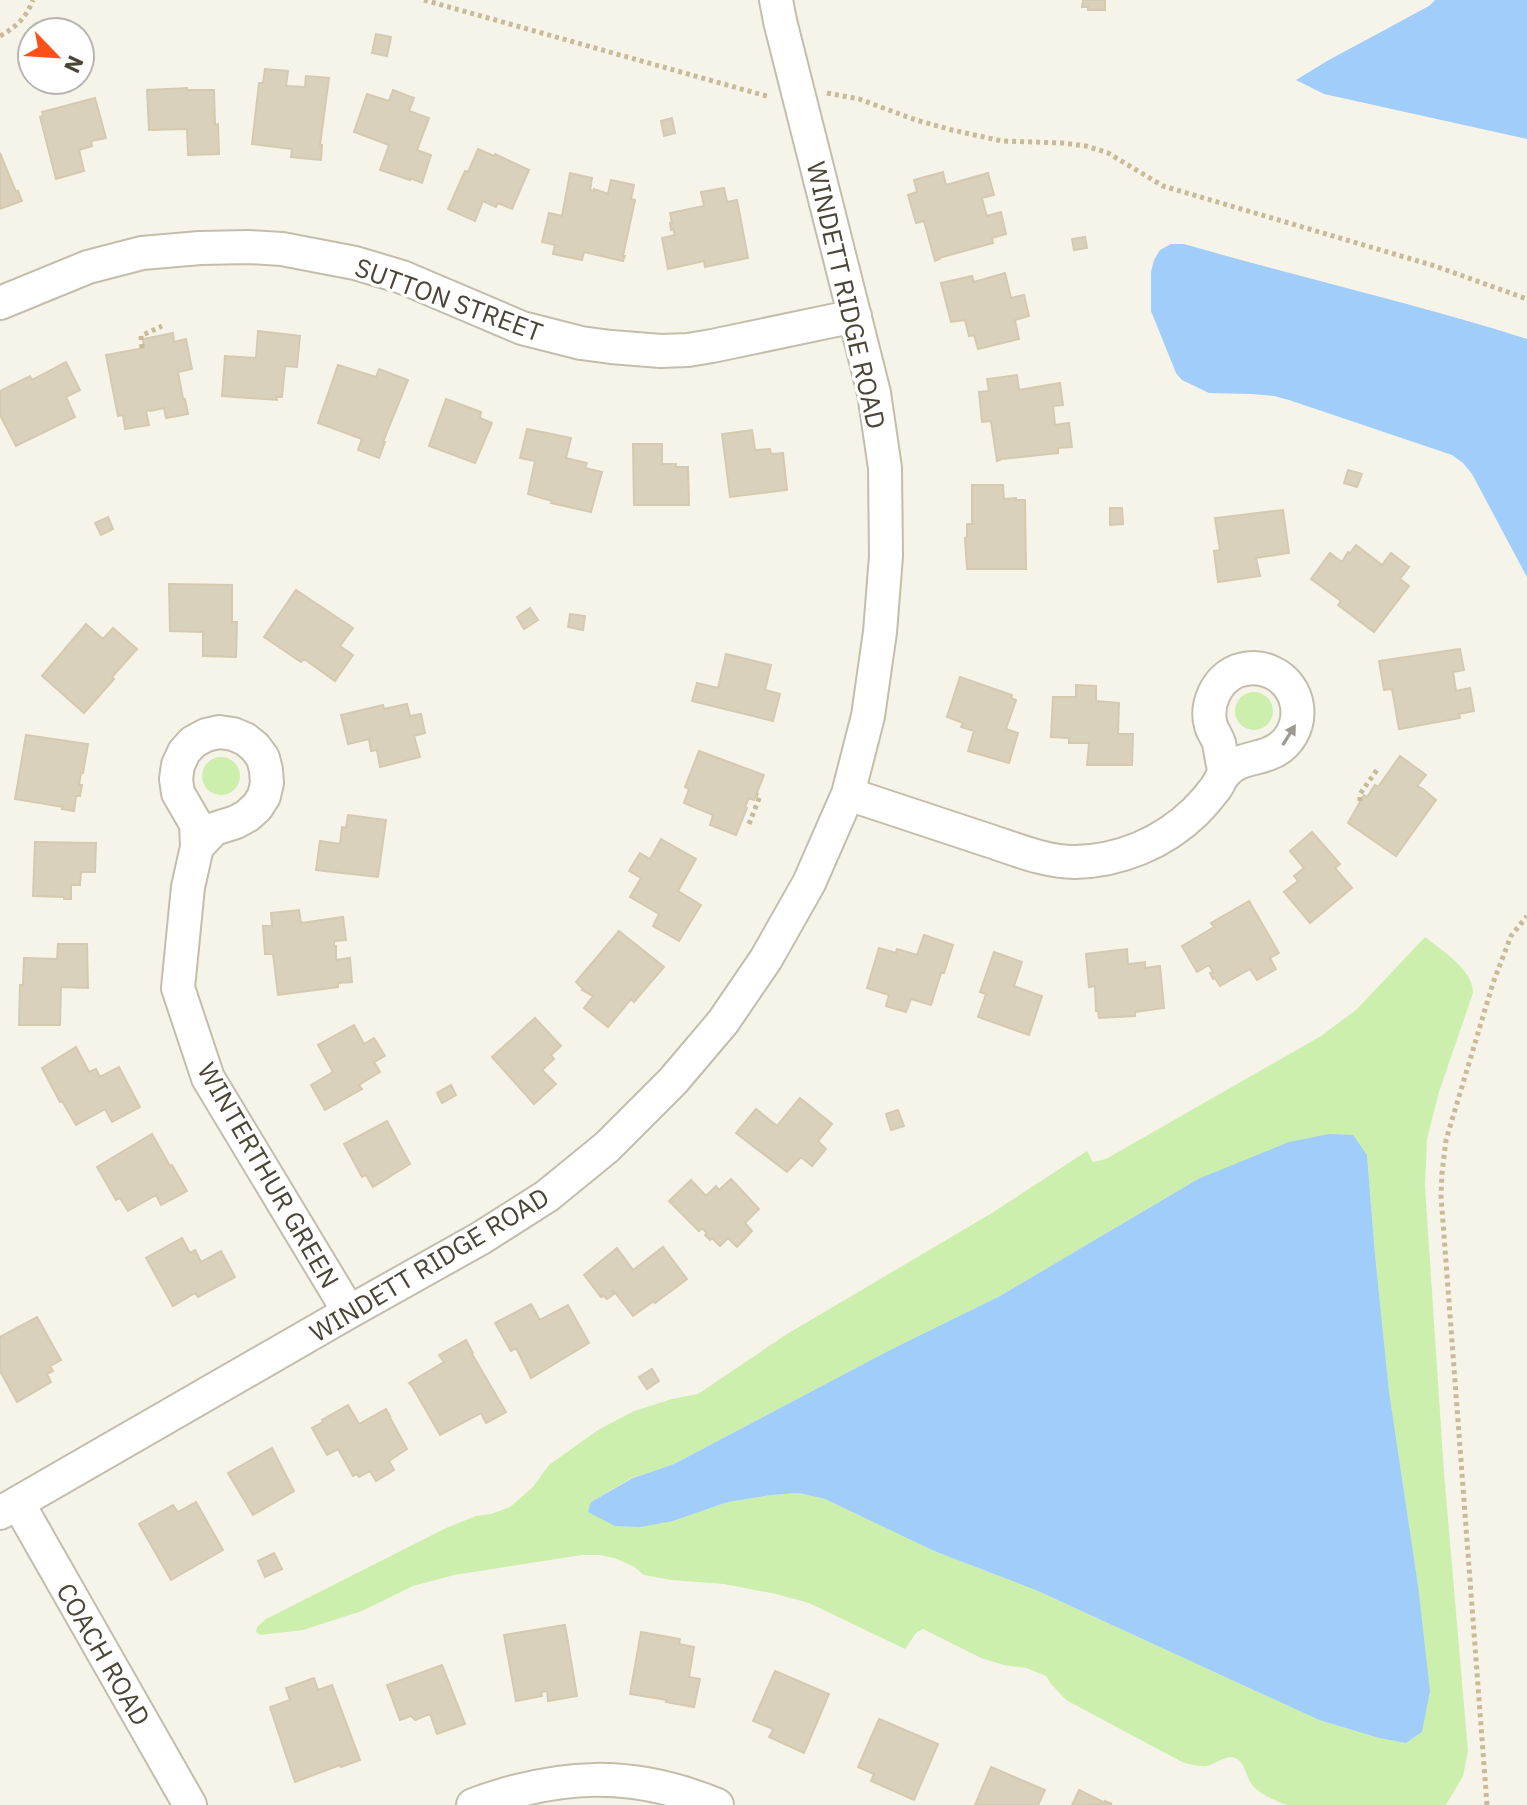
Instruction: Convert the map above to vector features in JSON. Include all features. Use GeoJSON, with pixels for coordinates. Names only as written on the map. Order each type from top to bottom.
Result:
{"type":"FeatureCollection","features":[{"type":"Feature","properties":{"kind":"street","name":"WINDETT RIDGE ROAD"},"geometry":{"type":"LineString","coordinates":[[9,1508],[481,1238],[547,1196],[607,1147],[673,1081],[723,1022],[766,959],[809,883],[848,794],[868,716],[880,632],[886,556],[885,468],[874,393],[776,0]]}},
{"type":"Feature","properties":{"kind":"street","name":"SUTTON STREET"},"geometry":{"type":"LineString","coordinates":[[0,303],[88,267],[142,253],[249,247],[282,249],[355,263],[402,277],[522,328],[611,347],[688,350],[855,316]]}},
{"type":"Feature","properties":{"kind":"street"},"geometry":{"type":"LineString","coordinates":[[848,794],[1039,857],[1073,862],[1104,859],[1140,849],[1170,834],[1195,812],[1225,773]]}},
{"type":"Feature","properties":{"kind":"street","name":"WINTERTHUR GREEN"},"geometry":{"type":"LineString","coordinates":[[197,847],[188,887],[178,988],[208,1078],[349,1312]]}},
{"type":"Feature","properties":{"kind":"street","name":"COACH ROAD"},"geometry":{"type":"LineString","coordinates":[[9,1508],[190,1805]]}},
{"type":"Feature","properties":{"kind":"street"},"geometry":{"type":"LineString","coordinates":[[473,1805],[554,1782],[607,1779],[661,1785],[717,1805]]}},
{"type":"Feature","properties":{"kind":"path"},"geometry":{"type":"LineString","coordinates":[[0,36],[20,24],[33,0]]}},
{"type":"Feature","properties":{"kind":"path"},"geometry":{"type":"LineString","coordinates":[[424,0],[760,95],[780,97]]}},
{"type":"Feature","properties":{"kind":"path"},"geometry":{"type":"LineString","coordinates":[[820,92],[859,99],[916,120],[1002,141],[1086,146],[1108,153],[1163,186],[1435,266],[1527,299]]}},
{"type":"Feature","properties":{"kind":"path"},"geometry":{"type":"LineString","coordinates":[[142,348],[141,336],[162,326]]}},
{"type":"Feature","properties":{"kind":"path"},"geometry":{"type":"LineString","coordinates":[[1360,801],[1360,794],[1379,767]]}},
{"type":"Feature","properties":{"kind":"path"},"geometry":{"type":"LineString","coordinates":[[749,824],[760,796],[757,795]]}},
{"type":"Feature","properties":{"kind":"path"},"geometry":{"type":"LineString","coordinates":[[1487,1805],[1441,1196],[1442,1173],[1446,1140],[1493,983],[1511,936],[1527,916]]}},
{"type":"Feature","properties":{"kind":"green space"},"geometry":{"type":"Polygon","coordinates":[[[1254,692],[1268,697],[1273,711],[1268,725],[1254,730],[1240,725],[1235,711],[1240,697],[1254,692]]]}},
{"type":"Feature","properties":{"kind":"green space"},"geometry":{"type":"Polygon","coordinates":[[[221,757],[234,763],[240,776],[234,789],[221,795],[208,789],[202,776],[208,763],[221,757]]]}},
{"type":"Feature","properties":{"kind":"green space"},"geometry":{"type":"Polygon","coordinates":[[[1425,937],[1462,968],[1472,984],[1473,993],[1439,1092],[1427,1139],[1425,1186],[1444,1473],[1468,1751],[1463,1776],[1446,1805],[1287,1805],[1256,1789],[1242,1764],[1233,1757],[1204,1766],[1182,1762],[1066,1700],[1046,1676],[981,1658],[923,1629],[916,1633],[905,1649],[809,1603],[724,1584],[644,1575],[633,1566],[600,1555],[582,1555],[454,1575],[413,1586],[362,1611],[303,1630],[260,1635],[256,1632],[266,1619],[446,1528],[510,1507],[533,1487],[549,1465],[598,1430],[634,1411],[698,1394],[787,1334],[992,1213],[1087,1151],[1093,1162],[1106,1159],[1321,1036],[1357,1009],[1425,937]],[[1367,1155],[1198,1179],[1000,1296],[674,1464],[632,1478],[591,1502],[673,1521],[728,1502],[771,1495],[799,1493],[825,1499],[934,1551],[1038,1591],[1319,1720],[1406,1743],[1422,1732],[1418,1585],[1389,1391],[1367,1155]]]}},
{"type":"Feature","properties":{"kind":"water"},"geometry":{"type":"Polygon","coordinates":[[[1435,0],[1527,0],[1527,139],[1324,94],[1296,80],[1435,0]]]}},
{"type":"Feature","properties":{"kind":"water"},"geometry":{"type":"Polygon","coordinates":[[[1171,244],[1184,244],[1527,339],[1527,577],[1472,474],[1452,455],[1289,400],[1274,396],[1209,393],[1182,380],[1176,373],[1151,311],[1154,260],[1160,250],[1171,244]]]}},
{"type":"Feature","properties":{"kind":"water"},"geometry":{"type":"Polygon","coordinates":[[[1329,1134],[1353,1135],[1367,1155],[1389,1391],[1418,1585],[1430,1691],[1422,1732],[1406,1743],[1319,1720],[1038,1591],[934,1551],[825,1499],[799,1493],[771,1495],[728,1502],[673,1521],[640,1527],[615,1526],[588,1512],[591,1502],[633,1478],[674,1464],[1000,1296],[1198,1179],[1289,1142],[1329,1134]]]}},
{"type":"Feature","properties":{"kind":"building"},"geometry":{"type":"Polygon","coordinates":[[[1083,0],[1105,0],[1105,10],[1088,10],[1088,7],[1082,7],[1083,0]]]}},
{"type":"Feature","properties":{"kind":"building"},"geometry":{"type":"Polygon","coordinates":[[[376,34],[391,37],[387,56],[372,53],[376,34]]]}},
{"type":"Feature","properties":{"kind":"building"},"geometry":{"type":"Polygon","coordinates":[[[265,69],[288,71],[286,86],[305,87],[306,76],[329,78],[320,145],[321,160],[291,157],[292,149],[252,144],[259,83],[263,83],[265,69]]]}},
{"type":"Feature","properties":{"kind":"building"},"geometry":{"type":"Polygon","coordinates":[[[147,90],[214,90],[219,154],[188,155],[187,129],[149,130],[147,90]]]}},
{"type":"Feature","properties":{"kind":"building"},"geometry":{"type":"Polygon","coordinates":[[[393,90],[414,98],[409,111],[429,118],[417,150],[431,155],[422,183],[380,170],[389,145],[354,132],[367,94],[389,101],[393,90]]]}},
{"type":"Feature","properties":{"kind":"building"},"geometry":{"type":"Polygon","coordinates":[[[95,98],[106,138],[91,141],[92,146],[79,150],[84,171],[56,179],[40,117],[43,116],[42,112],[95,98]]]}},
{"type":"Feature","properties":{"kind":"building"},"geometry":{"type":"Polygon","coordinates":[[[672,118],[675,133],[664,136],[661,121],[672,118]]]}},
{"type":"Feature","properties":{"kind":"building"},"geometry":{"type":"Polygon","coordinates":[[[478,149],[529,170],[512,209],[483,201],[475,221],[448,209],[478,149]]]}},
{"type":"Feature","properties":{"kind":"building"},"geometry":{"type":"Polygon","coordinates":[[[0,153],[22,201],[0,209],[0,153]]]}},
{"type":"Feature","properties":{"kind":"building"},"geometry":{"type":"Polygon","coordinates":[[[943,172],[946,185],[988,173],[994,195],[982,198],[985,210],[987,216],[1001,212],[1006,234],[992,238],[993,243],[935,261],[924,221],[916,223],[908,195],[917,192],[914,180],[943,172]]]}},
{"type":"Feature","properties":{"kind":"building"},"geometry":{"type":"Polygon","coordinates":[[[570,173],[592,178],[590,190],[608,194],[611,180],[634,185],[631,199],[635,200],[623,261],[584,252],[582,260],[553,254],[555,245],[542,242],[549,213],[562,216],[570,173]]]}},
{"type":"Feature","properties":{"kind":"building"},"geometry":{"type":"Polygon","coordinates":[[[724,188],[727,202],[737,200],[748,258],[705,267],[704,261],[668,269],[662,238],[675,235],[671,230],[670,213],[704,206],[701,192],[724,188]]]}},
{"type":"Feature","properties":{"kind":"building"},"geometry":{"type":"Polygon","coordinates":[[[1085,237],[1087,248],[1074,250],[1072,239],[1085,237]]]}},
{"type":"Feature","properties":{"kind":"building"},"geometry":{"type":"Polygon","coordinates":[[[1005,273],[1011,298],[1024,295],[1029,316],[1015,320],[1019,339],[978,349],[974,335],[969,336],[965,320],[951,322],[941,283],[972,276],[974,282],[1005,273]]]}},
{"type":"Feature","properties":{"kind":"building"},"geometry":{"type":"Polygon","coordinates":[[[258,331],[300,336],[297,367],[285,366],[282,397],[276,397],[277,400],[222,396],[225,356],[256,358],[258,331]]]}},
{"type":"Feature","properties":{"kind":"building"},"geometry":{"type":"Polygon","coordinates":[[[173,333],[174,342],[186,339],[192,369],[178,372],[188,414],[166,418],[164,408],[146,411],[149,425],[125,429],[123,415],[118,416],[106,355],[144,348],[143,339],[173,333]]]}},
{"type":"Feature","properties":{"kind":"building"},"geometry":{"type":"Polygon","coordinates":[[[66,362],[80,390],[66,397],[75,417],[16,446],[0,415],[0,391],[30,376],[32,380],[66,362]]]}},
{"type":"Feature","properties":{"kind":"building"},"geometry":{"type":"Polygon","coordinates":[[[338,365],[376,377],[379,369],[408,380],[379,458],[358,450],[362,439],[318,423],[338,365]]]}},
{"type":"Feature","properties":{"kind":"building"},"geometry":{"type":"Polygon","coordinates":[[[1017,375],[1019,390],[1060,383],[1063,405],[1053,406],[1055,425],[1069,423],[1072,447],[1058,448],[1058,453],[997,461],[991,421],[982,422],[979,392],[989,391],[987,379],[1017,375]]]}},
{"type":"Feature","properties":{"kind":"building"},"geometry":{"type":"Polygon","coordinates":[[[446,399],[481,412],[480,418],[492,423],[475,463],[429,446],[446,399]]]}},
{"type":"Feature","properties":{"kind":"building"},"geometry":{"type":"Polygon","coordinates":[[[527,429],[571,438],[566,458],[587,463],[585,468],[602,472],[591,512],[528,494],[535,461],[520,458],[527,429]]]}},
{"type":"Feature","properties":{"kind":"building"},"geometry":{"type":"Polygon","coordinates":[[[752,430],[755,450],[770,449],[771,454],[783,453],[787,490],[730,497],[722,434],[752,430]]]}},
{"type":"Feature","properties":{"kind":"building"},"geometry":{"type":"Polygon","coordinates":[[[633,444],[662,444],[662,464],[688,467],[689,505],[634,505],[633,444]]]}},
{"type":"Feature","properties":{"kind":"building"},"geometry":{"type":"Polygon","coordinates":[[[1348,470],[1362,474],[1357,487],[1344,483],[1348,470]]]}},
{"type":"Feature","properties":{"kind":"building"},"geometry":{"type":"Polygon","coordinates":[[[972,485],[1003,485],[1004,499],[1025,500],[1026,569],[967,569],[965,538],[967,524],[972,524],[972,485]]]}},
{"type":"Feature","properties":{"kind":"building"},"geometry":{"type":"Polygon","coordinates":[[[1110,508],[1122,508],[1123,524],[1110,525],[1110,508]]]}},
{"type":"Feature","properties":{"kind":"building"},"geometry":{"type":"Polygon","coordinates":[[[1283,510],[1289,553],[1256,558],[1260,576],[1218,582],[1214,551],[1220,550],[1215,518],[1283,510]]]}},
{"type":"Feature","properties":{"kind":"building"},"geometry":{"type":"Polygon","coordinates":[[[108,517],[113,529],[101,535],[95,523],[108,517]]]}},
{"type":"Feature","properties":{"kind":"building"},"geometry":{"type":"Polygon","coordinates":[[[1356,545],[1382,565],[1391,553],[1409,567],[1400,579],[1409,586],[1374,632],[1338,605],[1341,601],[1311,579],[1330,553],[1342,562],[1356,545]]]}},
{"type":"Feature","properties":{"kind":"building"},"geometry":{"type":"Polygon","coordinates":[[[169,584],[232,585],[232,622],[237,622],[236,657],[203,656],[203,632],[170,631],[169,584]]]}},
{"type":"Feature","properties":{"kind":"building"},"geometry":{"type":"Polygon","coordinates":[[[296,590],[353,628],[340,646],[353,655],[335,681],[264,637],[296,590]]]}},
{"type":"Feature","properties":{"kind":"building"},"geometry":{"type":"Polygon","coordinates":[[[530,608],[538,620],[524,629],[517,617],[530,608]]]}},
{"type":"Feature","properties":{"kind":"building"},"geometry":{"type":"Polygon","coordinates":[[[570,614],[585,616],[583,630],[568,627],[570,614]]]}},
{"type":"Feature","properties":{"kind":"building"},"geometry":{"type":"Polygon","coordinates":[[[86,624],[103,639],[113,628],[137,649],[84,713],[42,676],[86,624]]]}},
{"type":"Feature","properties":{"kind":"building"},"geometry":{"type":"Polygon","coordinates":[[[1460,649],[1464,670],[1453,672],[1456,691],[1470,688],[1474,711],[1459,714],[1460,718],[1399,729],[1392,689],[1384,690],[1379,661],[1460,649]]]}},
{"type":"Feature","properties":{"kind":"building"},"geometry":{"type":"Polygon","coordinates":[[[726,654],[771,665],[765,690],[780,694],[773,721],[692,701],[697,683],[718,688],[726,654]]]}},
{"type":"Feature","properties":{"kind":"building"},"geometry":{"type":"Polygon","coordinates":[[[960,677],[1012,695],[1011,698],[1016,700],[1006,729],[1018,733],[1009,763],[968,751],[974,731],[961,727],[963,723],[947,717],[960,677]]]}},
{"type":"Feature","properties":{"kind":"building"},"geometry":{"type":"Polygon","coordinates":[[[1076,685],[1096,686],[1096,701],[1119,703],[1118,734],[1133,734],[1132,765],[1087,765],[1089,743],[1069,743],[1069,738],[1051,737],[1053,697],[1076,697],[1076,685]]]}},
{"type":"Feature","properties":{"kind":"building"},"geometry":{"type":"Polygon","coordinates":[[[407,704],[410,716],[421,714],[425,733],[414,736],[420,757],[380,767],[377,750],[371,751],[369,739],[348,744],[341,715],[383,705],[384,709],[407,704]]]}},
{"type":"Feature","properties":{"kind":"building"},"geometry":{"type":"Polygon","coordinates":[[[26,735],[88,744],[79,785],[82,785],[80,796],[76,796],[74,811],[15,799],[26,735]]]}},
{"type":"Feature","properties":{"kind":"building"},"geometry":{"type":"Polygon","coordinates":[[[699,751],[764,775],[754,800],[749,798],[736,835],[710,825],[713,815],[684,803],[689,789],[685,787],[699,751]]]}},
{"type":"Feature","properties":{"kind":"building"},"geometry":{"type":"Polygon","coordinates":[[[1400,756],[1426,775],[1417,786],[1436,800],[1396,856],[1348,823],[1364,795],[1367,797],[1375,785],[1378,787],[1400,756]]]}},
{"type":"Feature","properties":{"kind":"building"},"geometry":{"type":"Polygon","coordinates":[[[348,815],[386,820],[378,877],[316,870],[320,841],[340,844],[342,827],[346,828],[348,815]]]}},
{"type":"Feature","properties":{"kind":"building"},"geometry":{"type":"Polygon","coordinates":[[[1312,832],[1340,864],[1335,868],[1352,888],[1310,923],[1284,892],[1298,881],[1294,876],[1304,868],[1290,851],[1312,832]]]}},
{"type":"Feature","properties":{"kind":"building"},"geometry":{"type":"Polygon","coordinates":[[[661,839],[696,859],[678,891],[701,905],[679,941],[653,926],[659,914],[630,897],[641,878],[629,871],[640,853],[650,859],[661,839]]]}},
{"type":"Feature","properties":{"kind":"building"},"geometry":{"type":"Polygon","coordinates":[[[35,842],[96,843],[95,872],[81,872],[80,885],[71,885],[71,899],[33,896],[35,842]]]}},
{"type":"Feature","properties":{"kind":"building"},"geometry":{"type":"Polygon","coordinates":[[[1249,901],[1279,953],[1270,958],[1276,969],[1257,980],[1250,969],[1220,986],[1213,979],[1209,965],[1197,972],[1182,946],[1214,927],[1211,923],[1249,901]]]}},
{"type":"Feature","properties":{"kind":"building"},"geometry":{"type":"Polygon","coordinates":[[[299,910],[301,923],[343,917],[346,940],[334,941],[334,946],[336,960],[350,958],[352,982],[338,983],[338,987],[278,995],[273,954],[265,954],[263,926],[272,926],[271,913],[299,910]]]}},
{"type":"Feature","properties":{"kind":"building"},"geometry":{"type":"Polygon","coordinates":[[[619,931],[664,967],[608,1027],[584,1008],[593,996],[576,982],[619,931]]]}},
{"type":"Feature","properties":{"kind":"building"},"geometry":{"type":"Polygon","coordinates":[[[924,935],[953,945],[931,1005],[911,999],[906,1012],[886,1006],[889,995],[867,988],[879,948],[917,955],[924,935]]]}},
{"type":"Feature","properties":{"kind":"building"},"geometry":{"type":"Polygon","coordinates":[[[58,944],[87,944],[88,988],[61,987],[60,1025],[19,1025],[24,958],[57,959],[58,944]]]}},
{"type":"Feature","properties":{"kind":"building"},"geometry":{"type":"Polygon","coordinates":[[[1127,949],[1128,964],[1145,962],[1145,968],[1160,966],[1164,1008],[1135,1012],[1135,1016],[1099,1018],[1095,986],[1089,987],[1086,954],[1127,949]]]}},
{"type":"Feature","properties":{"kind":"building"},"geometry":{"type":"Polygon","coordinates":[[[994,952],[1022,962],[1014,986],[1042,996],[1029,1035],[978,1017],[986,994],[980,992],[994,952]]]}},
{"type":"Feature","properties":{"kind":"building"},"geometry":{"type":"Polygon","coordinates":[[[535,1018],[561,1046],[551,1055],[554,1059],[542,1070],[556,1084],[534,1104],[492,1057],[535,1018]]]}},
{"type":"Feature","properties":{"kind":"building"},"geometry":{"type":"Polygon","coordinates":[[[354,1025],[364,1044],[374,1038],[385,1056],[374,1062],[380,1072],[359,1085],[362,1089],[325,1110],[311,1085],[333,1072],[318,1045],[354,1025]]]}},
{"type":"Feature","properties":{"kind":"building"},"geometry":{"type":"Polygon","coordinates":[[[76,1047],[89,1072],[96,1069],[100,1077],[119,1067],[140,1107],[112,1122],[105,1109],[76,1125],[42,1068],[76,1047]]]}},
{"type":"Feature","properties":{"kind":"building"},"geometry":{"type":"Polygon","coordinates":[[[451,1085],[456,1095],[442,1103],[437,1093],[451,1085]]]}},
{"type":"Feature","properties":{"kind":"building"},"geometry":{"type":"Polygon","coordinates":[[[800,1098],[832,1124],[818,1141],[826,1149],[812,1166],[801,1157],[787,1172],[736,1133],[756,1109],[777,1126],[800,1098]]]}},
{"type":"Feature","properties":{"kind":"building"},"geometry":{"type":"Polygon","coordinates":[[[898,1110],[904,1126],[891,1130],[886,1114],[898,1110]]]}},
{"type":"Feature","properties":{"kind":"building"},"geometry":{"type":"Polygon","coordinates":[[[387,1121],[410,1164],[373,1187],[366,1175],[362,1177],[344,1144],[387,1121]]]}},
{"type":"Feature","properties":{"kind":"building"},"geometry":{"type":"Polygon","coordinates":[[[152,1134],[187,1191],[161,1205],[156,1195],[128,1211],[120,1198],[116,1200],[97,1167],[152,1134]]]}},
{"type":"Feature","properties":{"kind":"building"},"geometry":{"type":"Polygon","coordinates":[[[731,1179],[759,1209],[745,1223],[752,1231],[737,1247],[728,1238],[720,1246],[712,1238],[710,1240],[702,1228],[699,1231],[669,1201],[691,1180],[706,1196],[716,1186],[719,1190],[731,1179]]]}},
{"type":"Feature","properties":{"kind":"building"},"geometry":{"type":"Polygon","coordinates":[[[182,1238],[190,1253],[195,1250],[201,1262],[221,1251],[235,1277],[198,1297],[195,1293],[173,1306],[146,1258],[182,1238]]]}},
{"type":"Feature","properties":{"kind":"building"},"geometry":{"type":"Polygon","coordinates":[[[663,1247],[687,1279],[633,1316],[613,1290],[614,1294],[607,1299],[601,1297],[584,1275],[617,1248],[633,1270],[663,1247]]]}},
{"type":"Feature","properties":{"kind":"building"},"geometry":{"type":"Polygon","coordinates":[[[531,1304],[540,1320],[568,1305],[589,1343],[531,1378],[516,1348],[511,1351],[495,1323],[531,1304]]]}},
{"type":"Feature","properties":{"kind":"building"},"geometry":{"type":"Polygon","coordinates":[[[37,1317],[61,1360],[50,1366],[53,1371],[47,1374],[51,1382],[17,1402],[0,1371],[0,1337],[37,1317]]]}},
{"type":"Feature","properties":{"kind":"building"},"geometry":{"type":"Polygon","coordinates":[[[466,1340],[506,1412],[486,1423],[481,1413],[440,1435],[409,1383],[444,1362],[439,1355],[466,1340]]]}},
{"type":"Feature","properties":{"kind":"building"},"geometry":{"type":"Polygon","coordinates":[[[652,1369],[659,1381],[647,1389],[639,1377],[652,1369]]]}},
{"type":"Feature","properties":{"kind":"building"},"geometry":{"type":"Polygon","coordinates":[[[348,1405],[359,1424],[386,1409],[407,1449],[389,1461],[394,1470],[376,1481],[370,1471],[359,1477],[357,1474],[353,1476],[338,1449],[327,1455],[312,1428],[348,1405]]]}},
{"type":"Feature","properties":{"kind":"building"},"geometry":{"type":"Polygon","coordinates":[[[272,1448],[294,1491],[253,1515],[228,1473],[272,1448]]]}},
{"type":"Feature","properties":{"kind":"building"},"geometry":{"type":"Polygon","coordinates":[[[196,1502],[223,1550],[171,1580],[139,1524],[173,1505],[178,1512],[196,1502]]]}},
{"type":"Feature","properties":{"kind":"building"},"geometry":{"type":"Polygon","coordinates":[[[274,1553],[282,1569],[265,1577],[258,1561],[274,1553]]]}},
{"type":"Feature","properties":{"kind":"building"},"geometry":{"type":"Polygon","coordinates":[[[565,1625],[577,1696],[548,1701],[547,1691],[541,1692],[542,1696],[516,1701],[504,1635],[565,1625]]]}},
{"type":"Feature","properties":{"kind":"building"},"geometry":{"type":"Polygon","coordinates":[[[641,1632],[680,1639],[679,1644],[694,1647],[689,1677],[700,1679],[694,1707],[630,1694],[641,1632]]]}},
{"type":"Feature","properties":{"kind":"building"},"geometry":{"type":"Polygon","coordinates":[[[442,1665],[465,1724],[437,1734],[430,1714],[415,1720],[411,1716],[400,1720],[387,1685],[442,1665]]]}},
{"type":"Feature","properties":{"kind":"building"},"geometry":{"type":"Polygon","coordinates":[[[775,1671],[829,1694],[804,1753],[769,1737],[771,1728],[753,1721],[775,1671]]]}},
{"type":"Feature","properties":{"kind":"building"},"geometry":{"type":"Polygon","coordinates":[[[314,1678],[318,1690],[332,1685],[360,1760],[295,1782],[270,1707],[290,1700],[286,1688],[314,1678]]]}},
{"type":"Feature","properties":{"kind":"building"},"geometry":{"type":"Polygon","coordinates":[[[879,1719],[938,1744],[914,1800],[871,1781],[874,1774],[858,1767],[879,1719]]]}},
{"type":"Feature","properties":{"kind":"building"},"geometry":{"type":"Polygon","coordinates":[[[991,1767],[1045,1790],[1038,1805],[975,1805],[991,1767]]]}},
{"type":"Feature","properties":{"kind":"building"},"geometry":{"type":"Polygon","coordinates":[[[1079,1790],[1105,1803],[1112,1804],[1072,1805],[1079,1790]]]}}]}
